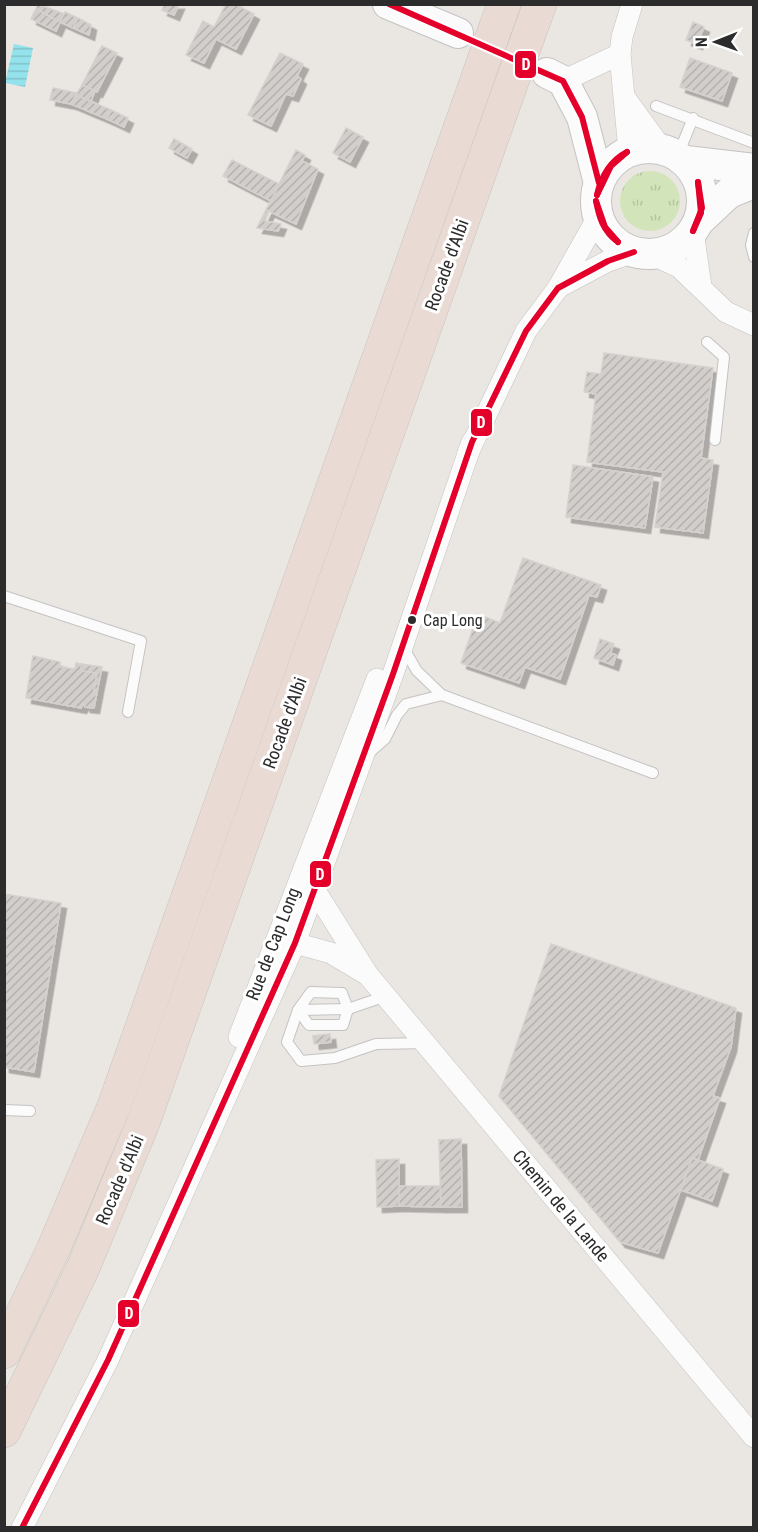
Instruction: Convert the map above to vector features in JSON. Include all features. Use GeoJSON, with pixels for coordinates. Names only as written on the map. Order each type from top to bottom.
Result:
{"type":"FeatureCollection","features":[{"type":"Feature","properties":{"kind":"highway","name":"Rocade d'Albi"},"geometry":{"type":"LineString","coordinates":[[4,1431],[83,1268],[143,1124],[540,4]]}},
{"type":"Feature","properties":{"kind":"highway","name":"Rocade d'Albi"},"geometry":{"type":"LineString","coordinates":[[4,1352],[52,1252],[114,1106],[500,15]]}},
{"type":"Feature","properties":{"kind":"main road"},"geometry":{"type":"LineString","coordinates":[[388,4],[458,33]]}},
{"type":"Feature","properties":{"kind":"main road"},"geometry":{"type":"LineString","coordinates":[[555,77],[582,117],[624,154]]}},
{"type":"Feature","properties":{"kind":"main road"},"geometry":{"type":"LineString","coordinates":[[582,117],[599,183]]}},
{"type":"Feature","properties":{"kind":"main road"},"geometry":{"type":"LineString","coordinates":[[753,169],[675,155],[645,147],[624,154],[607,168],[599,183],[596,200],[598,217],[606,232],[618,245],[643,253],[675,248],[729,193],[753,183]]}},
{"type":"Feature","properties":{"kind":"main road"},"geometry":{"type":"LineString","coordinates":[[675,155],[698,179],[703,200],[696,227]]}},
{"type":"Feature","properties":{"kind":"street"},"geometry":{"type":"LineString","coordinates":[[624,154],[624,97],[620,54],[622,37],[632,4]]}},
{"type":"Feature","properties":{"kind":"street"},"geometry":{"type":"LineString","coordinates":[[555,77],[620,54]]}},
{"type":"Feature","properties":{"kind":"street"},"geometry":{"type":"LineString","coordinates":[[624,97],[675,155]]}},
{"type":"Feature","properties":{"kind":"street","name":"Rue de Cap Long"},"geometry":{"type":"LineString","coordinates":[[187,1181],[260,977],[472,442],[526,331],[558,288],[598,217]]}},
{"type":"Feature","properties":{"kind":"street"},"geometry":{"type":"LineString","coordinates":[[696,227],[701,286]]}},
{"type":"Feature","properties":{"kind":"street"},"geometry":{"type":"LineString","coordinates":[[643,253],[679,267],[726,312],[753,325]]}},
{"type":"Feature","properties":{"kind":"street","name":"Rue de Cap Long"},"geometry":{"type":"LineString","coordinates":[[558,288],[609,261],[643,253]]}},
{"type":"Feature","properties":{"kind":"street","name":"Rue de Cap Long"},"geometry":{"type":"LineString","coordinates":[[22,1527],[108,1360],[295,943],[316,892],[403,646],[472,442]]}},
{"type":"Feature","properties":{"kind":"street"},"geometry":{"type":"LineString","coordinates":[[260,977],[298,905],[332,814],[338,778]]}},
{"type":"Feature","properties":{"kind":"street"},"geometry":{"type":"LineString","coordinates":[[295,943],[298,905],[316,892]]}},
{"type":"Feature","properties":{"kind":"street","name":"Chemin de la Lande"},"geometry":{"type":"LineString","coordinates":[[316,892],[368,975],[753,1437]]}},
{"type":"Feature","properties":{"kind":"street","name":"Chemin de la Lande"},"geometry":{"type":"LineString","coordinates":[[295,943],[332,953],[368,975]]}},
{"type":"Feature","properties":{"kind":"lane"},"geometry":{"type":"LineString","coordinates":[[656,106],[693,118],[753,143]]}},
{"type":"Feature","properties":{"kind":"lane"},"geometry":{"type":"LineString","coordinates":[[675,155],[693,118]]}},
{"type":"Feature","properties":{"kind":"lane"},"geometry":{"type":"LineString","coordinates":[[753,233],[750,245],[753,257]]}},
{"type":"Feature","properties":{"kind":"lane"},"geometry":{"type":"LineString","coordinates":[[706,342],[724,357],[715,440]]}},
{"type":"Feature","properties":{"kind":"lane"},"geometry":{"type":"LineString","coordinates":[[4,596],[141,641],[128,712]]}},
{"type":"Feature","properties":{"kind":"lane"},"geometry":{"type":"LineString","coordinates":[[403,646],[417,672],[442,695],[653,773]]}},
{"type":"Feature","properties":{"kind":"lane"},"geometry":{"type":"LineString","coordinates":[[363,758],[385,739],[397,715],[406,704],[442,695]]}},
{"type":"Feature","properties":{"kind":"lane"},"geometry":{"type":"LineString","coordinates":[[298,1010],[309,1025],[343,1025],[348,1009],[342,993],[311,992],[298,1010],[287,1042],[301,1061],[335,1058],[376,1044],[426,1043]]}},
{"type":"Feature","properties":{"kind":"lane"},"geometry":{"type":"LineString","coordinates":[[298,1010],[348,1009],[387,995]]}},
{"type":"Feature","properties":{"kind":"lane"},"geometry":{"type":"LineString","coordinates":[[4,1110],[30,1111]]}},
{"type":"Feature","properties":{"kind":"green space"},"geometry":{"type":"Polygon","coordinates":[[[650,171],[667,176],[675,184],[680,201],[675,218],[667,226],[650,231],[633,226],[625,218],[620,201],[625,184],[633,176],[650,171]]]}},
{"type":"Feature","properties":{"kind":"water"},"geometry":{"type":"Polygon","coordinates":[[[14,44],[33,48],[25,87],[5,83],[14,44]]]}},
{"type":"Feature","properties":{"kind":"building"},"geometry":{"type":"Polygon","coordinates":[[[38,4],[64,14],[60,22],[36,9],[38,4]]]}},
{"type":"Feature","properties":{"kind":"building"},"geometry":{"type":"Polygon","coordinates":[[[165,4],[179,4],[174,15],[162,10],[165,4]]]}},
{"type":"Feature","properties":{"kind":"building"},"geometry":{"type":"Polygon","coordinates":[[[226,4],[235,4],[254,14],[236,49],[216,39],[204,63],[186,55],[203,21],[214,27],[226,4]]]}},
{"type":"Feature","properties":{"kind":"building"},"geometry":{"type":"Polygon","coordinates":[[[36,9],[60,22],[56,31],[31,19],[36,9]]]}},
{"type":"Feature","properties":{"kind":"building"},"geometry":{"type":"Polygon","coordinates":[[[65,12],[78,18],[73,28],[60,22],[65,12]]]}},
{"type":"Feature","properties":{"kind":"building"},"geometry":{"type":"Polygon","coordinates":[[[78,18],[91,25],[89,35],[73,28],[78,18]]]}},
{"type":"Feature","properties":{"kind":"building"},"geometry":{"type":"Polygon","coordinates":[[[693,22],[704,27],[697,44],[686,40],[693,22]]]}},
{"type":"Feature","properties":{"kind":"building"},"geometry":{"type":"Polygon","coordinates":[[[102,46],[117,53],[97,92],[82,85],[102,46]]]}},
{"type":"Feature","properties":{"kind":"building"},"geometry":{"type":"Polygon","coordinates":[[[280,53],[303,64],[297,76],[301,79],[293,96],[286,94],[271,126],[248,115],[280,53]]]}},
{"type":"Feature","properties":{"kind":"building"},"geometry":{"type":"Polygon","coordinates":[[[690,58],[732,73],[722,101],[680,87],[690,58]]]}},
{"type":"Feature","properties":{"kind":"building"},"geometry":{"type":"Polygon","coordinates":[[[82,85],[95,91],[91,101],[76,95],[82,85]]]}},
{"type":"Feature","properties":{"kind":"building"},"geometry":{"type":"Polygon","coordinates":[[[53,88],[77,93],[71,104],[50,100],[53,88]]]}},
{"type":"Feature","properties":{"kind":"building"},"geometry":{"type":"Polygon","coordinates":[[[76,95],[111,110],[107,119],[71,104],[76,95]]]}},
{"type":"Feature","properties":{"kind":"building"},"geometry":{"type":"Polygon","coordinates":[[[111,110],[128,118],[124,127],[107,119],[111,110]]]}},
{"type":"Feature","properties":{"kind":"building"},"geometry":{"type":"Polygon","coordinates":[[[346,128],[363,137],[350,162],[333,153],[346,128]]]}},
{"type":"Feature","properties":{"kind":"building"},"geometry":{"type":"Polygon","coordinates":[[[174,139],[183,144],[178,153],[169,148],[174,139]]]}},
{"type":"Feature","properties":{"kind":"building"},"geometry":{"type":"Polygon","coordinates":[[[183,144],[192,149],[187,158],[178,153],[183,144]]]}},
{"type":"Feature","properties":{"kind":"building"},"geometry":{"type":"Polygon","coordinates":[[[296,150],[305,155],[302,161],[318,169],[296,224],[266,210],[296,150]]]}},
{"type":"Feature","properties":{"kind":"building"},"geometry":{"type":"Polygon","coordinates":[[[232,160],[279,184],[271,201],[223,176],[232,160]]]}},
{"type":"Feature","properties":{"kind":"building"},"geometry":{"type":"Polygon","coordinates":[[[266,210],[269,211],[265,221],[281,224],[278,231],[257,228],[266,210]]]}},
{"type":"Feature","properties":{"kind":"building"},"geometry":{"type":"Polygon","coordinates":[[[604,353],[713,368],[701,458],[713,460],[703,533],[655,527],[663,472],[587,462],[596,394],[584,392],[587,372],[601,374],[604,353]]]}},
{"type":"Feature","properties":{"kind":"building"},"geometry":{"type":"Polygon","coordinates":[[[573,465],[653,477],[645,528],[566,517],[573,465]]]}},
{"type":"Feature","properties":{"kind":"building"},"geometry":{"type":"Polygon","coordinates":[[[523,558],[601,585],[597,597],[589,595],[560,679],[525,667],[519,683],[461,663],[478,614],[500,623],[523,558]]]}},
{"type":"Feature","properties":{"kind":"building"},"geometry":{"type":"Polygon","coordinates":[[[600,639],[614,644],[610,653],[616,655],[613,665],[594,658],[600,639]]]}},
{"type":"Feature","properties":{"kind":"building"},"geometry":{"type":"Polygon","coordinates":[[[33,656],[60,662],[60,667],[75,669],[76,663],[81,664],[82,671],[97,673],[94,708],[85,707],[84,703],[81,708],[26,698],[33,656]]]}},
{"type":"Feature","properties":{"kind":"building"},"geometry":{"type":"Polygon","coordinates":[[[81,664],[102,667],[97,692],[94,691],[97,673],[82,671],[81,664]]]}},
{"type":"Feature","properties":{"kind":"building"},"geometry":{"type":"Polygon","coordinates":[[[4,894],[61,903],[34,1072],[4,1067],[4,894]]]}},
{"type":"Feature","properties":{"kind":"building"},"geometry":{"type":"Polygon","coordinates":[[[551,944],[736,1008],[731,1047],[713,1096],[720,1098],[698,1160],[692,1158],[658,1253],[620,1242],[499,1096],[551,944]]]}},
{"type":"Feature","properties":{"kind":"building"},"geometry":{"type":"Polygon","coordinates":[[[330,1034],[331,1042],[314,1044],[313,1036],[330,1034]]]}},
{"type":"Feature","properties":{"kind":"building"},"geometry":{"type":"Polygon","coordinates":[[[461,1139],[462,1207],[441,1207],[439,1140],[461,1139]]]}},
{"type":"Feature","properties":{"kind":"building"},"geometry":{"type":"Polygon","coordinates":[[[692,1158],[723,1169],[712,1201],[681,1190],[692,1158]]]}},
{"type":"Feature","properties":{"kind":"building"},"geometry":{"type":"Polygon","coordinates":[[[399,1159],[399,1206],[377,1207],[376,1160],[399,1159]]]}},
{"type":"Feature","properties":{"kind":"building"},"geometry":{"type":"Polygon","coordinates":[[[399,1186],[440,1186],[441,1207],[399,1206],[399,1186]]]}},
{"type":"Feature","properties":{"kind":"transit line","name":"D"},"geometry":{"type":"LineString","coordinates":[[389,4],[563,81],[582,117],[599,183]]}},
{"type":"Feature","properties":{"kind":"transit line","name":"D"},"geometry":{"type":"LineString","coordinates":[[597,195],[607,170],[627,152]]}},
{"type":"Feature","properties":{"kind":"transit line","name":"D"},"geometry":{"type":"LineString","coordinates":[[597,195],[611,166],[627,152]]}},
{"type":"Feature","properties":{"kind":"transit line","name":"D"},"geometry":{"type":"LineString","coordinates":[[693,231],[701,213],[698,182]]}},
{"type":"Feature","properties":{"kind":"transit line","name":"D"},"geometry":{"type":"LineString","coordinates":[[693,231],[702,208],[698,182]]}},
{"type":"Feature","properties":{"kind":"transit line","name":"D"},"geometry":{"type":"LineString","coordinates":[[596,201],[605,227],[618,242]]}},
{"type":"Feature","properties":{"kind":"transit line","name":"D"},"geometry":{"type":"LineString","coordinates":[[596,201],[602,223],[618,242]]}},
{"type":"Feature","properties":{"kind":"transit line","name":"D"},"geometry":{"type":"LineString","coordinates":[[22,1528],[108,1360],[295,943],[393,674],[472,442],[526,331],[558,288],[608,261],[634,252]]}},
{"type":"Feature","properties":{"kind":"place","name":"Cap Long"},"geometry":{"type":"Point","coordinates":[412,620]}}]}
